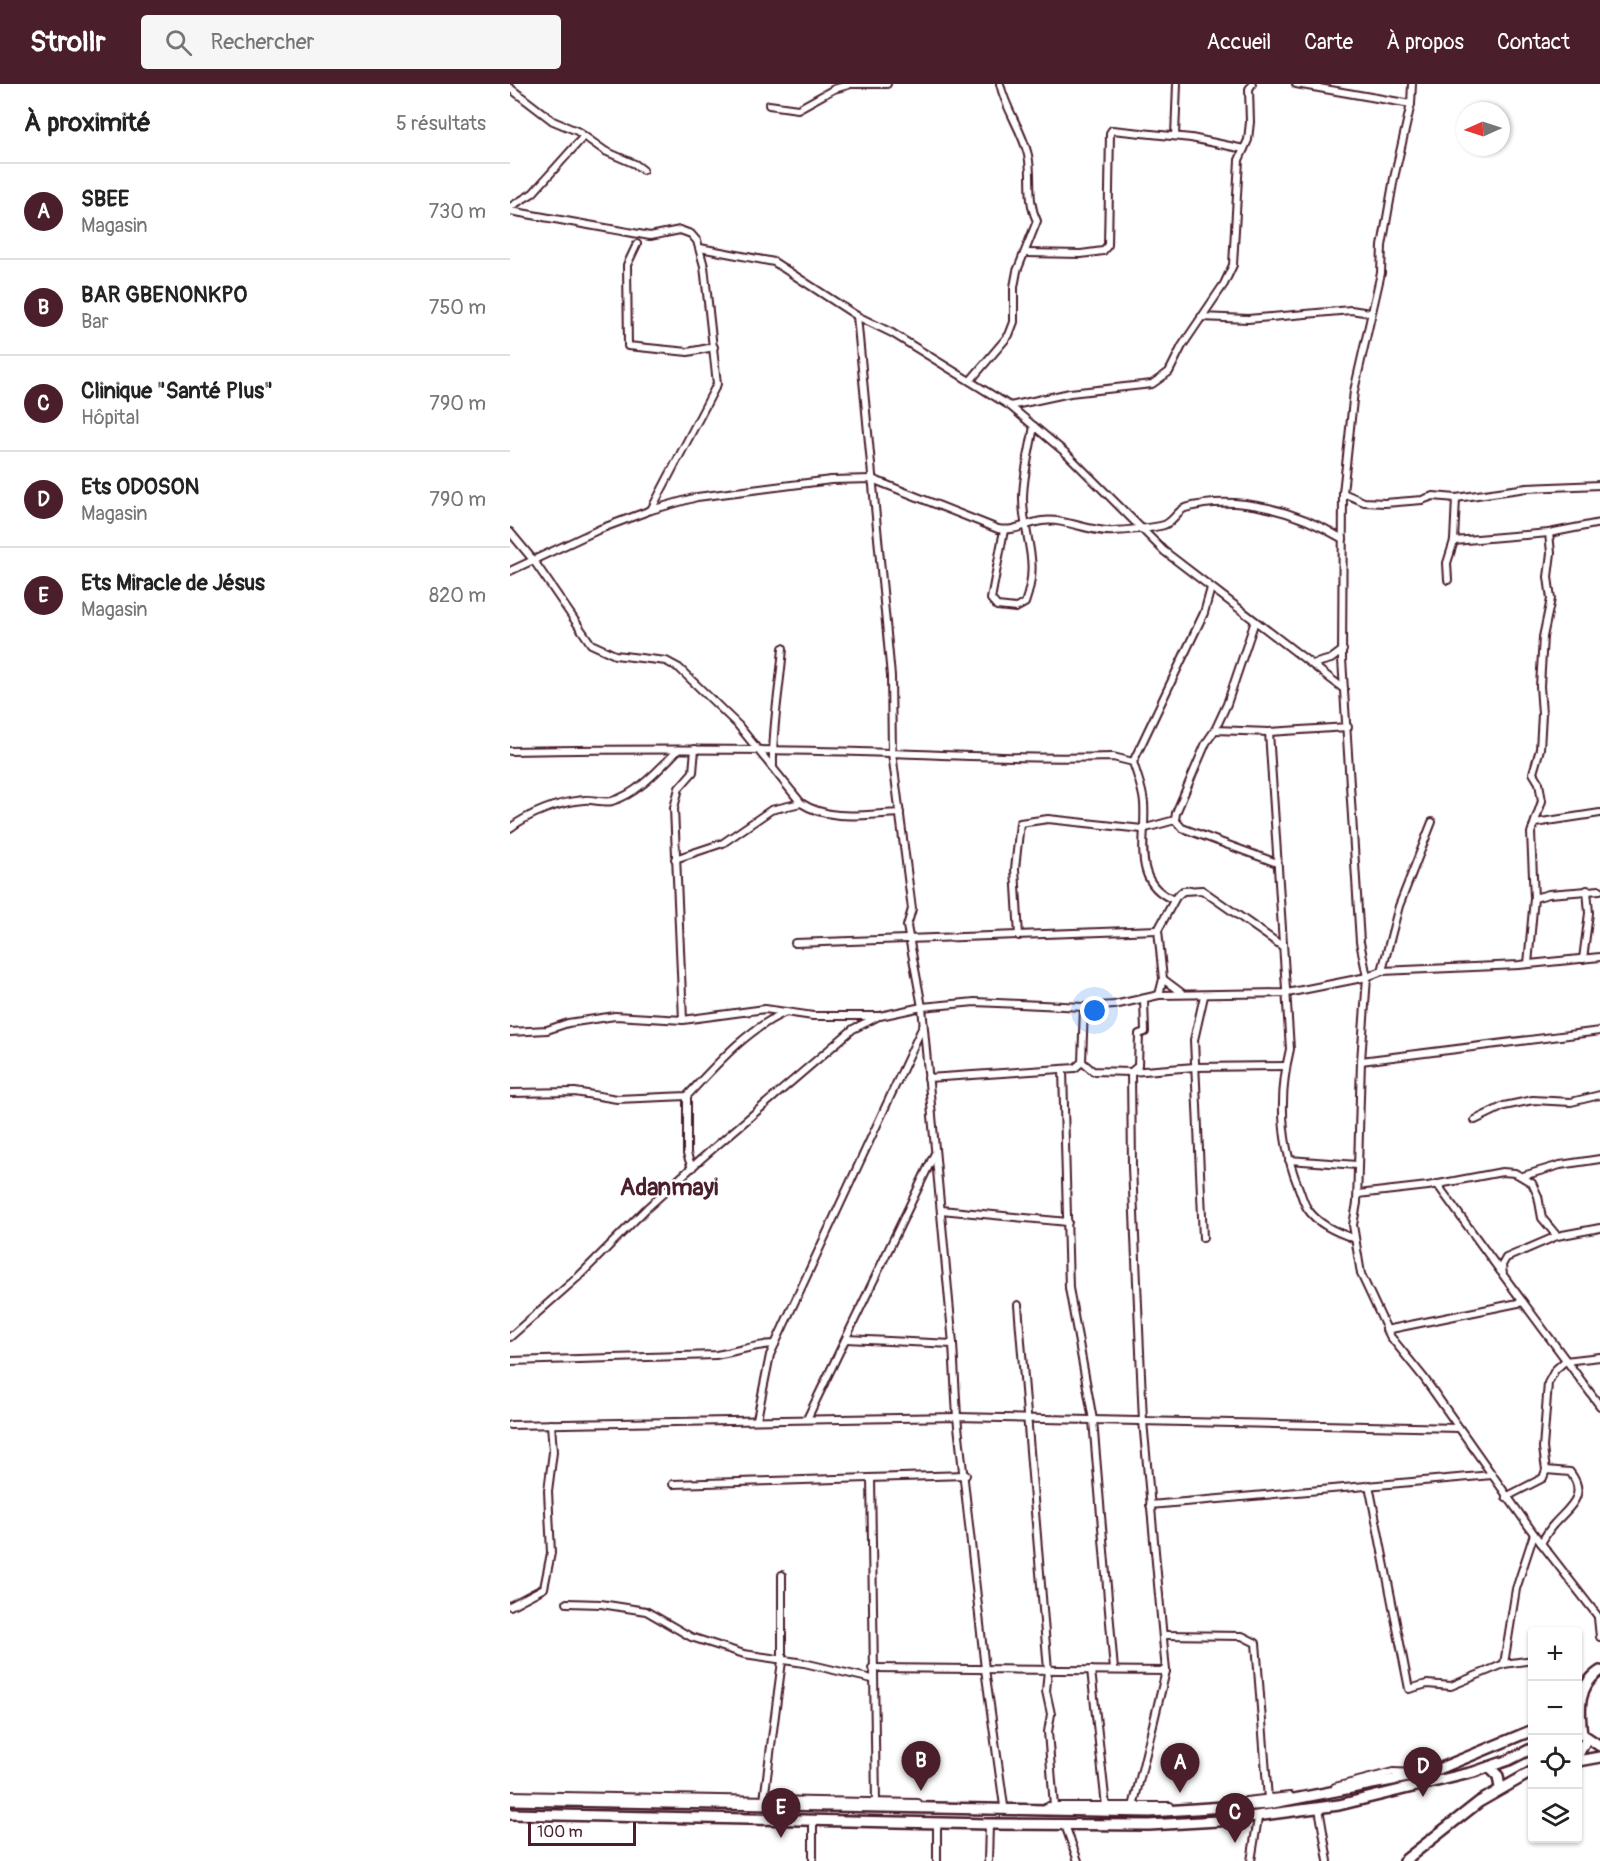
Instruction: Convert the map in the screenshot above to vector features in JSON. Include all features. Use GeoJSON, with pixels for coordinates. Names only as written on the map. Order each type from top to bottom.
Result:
{"type":"FeatureCollection","features":[{"type":"Feature","properties":{"kind":"main road"},"geometry":{"type":"LineString","coordinates":[[1582,1692],[1592,1676],[1600,1671]]}},
{"type":"Feature","properties":{"kind":"main road"},"geometry":{"type":"LineString","coordinates":[[510,1800],[1179,1812],[1268,1804],[1429,1773],[1528,1732]]}},
{"type":"Feature","properties":{"kind":"main road"},"geometry":{"type":"LineString","coordinates":[[1582,1736],[1600,1746]]}},
{"type":"Feature","properties":{"kind":"main road"},"geometry":{"type":"LineString","coordinates":[[510,1814],[813,1822],[1149,1825],[1258,1818],[1319,1808],[1490,1767],[1528,1750]]}},
{"type":"Feature","properties":{"kind":"main road"},"geometry":{"type":"LineString","coordinates":[[1582,1760],[1600,1757]]}},
{"type":"Feature","properties":{"kind":"main road"},"geometry":{"type":"LineString","coordinates":[[1490,1767],[1498,1776],[1500,1788]]}},
{"type":"Feature","properties":{"kind":"main road"},"geometry":{"type":"LineString","coordinates":[[1404,1861],[1500,1788],[1528,1774]]}},
{"type":"Feature","properties":{"kind":"street"},"geometry":{"type":"LineString","coordinates":[[769,105],[798,109],[834,89],[848,85],[887,84]]}},
{"type":"Feature","properties":{"kind":"street"},"geometry":{"type":"LineString","coordinates":[[970,381],[1009,335],[1014,322],[1014,287],[1037,221],[1030,206],[1028,157],[1016,124],[1008,111],[1000,84]]}},
{"type":"Feature","properties":{"kind":"street"},"geometry":{"type":"LineString","coordinates":[[1175,136],[1177,84]]}},
{"type":"Feature","properties":{"kind":"street"},"geometry":{"type":"LineString","coordinates":[[1010,406],[1070,393],[1152,384],[1169,372],[1182,346],[1224,284],[1234,259],[1238,170],[1248,140],[1249,89],[1252,84]]}},
{"type":"Feature","properties":{"kind":"street"},"geometry":{"type":"LineString","coordinates":[[1296,84],[1411,104]]}},
{"type":"Feature","properties":{"kind":"street"},"geometry":{"type":"LineString","coordinates":[[1412,84],[1411,104],[1394,178],[1382,246],[1381,273],[1370,313],[1354,391],[1343,493],[1344,689],[1360,942],[1367,976],[1361,1061],[1358,1194],[1353,1238],[1361,1274],[1386,1330],[1459,1428],[1506,1497],[1599,1618],[1600,1637]]}},
{"type":"Feature","properties":{"kind":"street"},"geometry":{"type":"LineString","coordinates":[[510,88],[553,121],[643,170]]}},
{"type":"Feature","properties":{"kind":"street"},"geometry":{"type":"LineString","coordinates":[[1026,253],[1081,254],[1103,251],[1110,238],[1110,133],[1116,128],[1244,149]]}},
{"type":"Feature","properties":{"kind":"street"},"geometry":{"type":"LineString","coordinates":[[510,209],[533,193],[584,136]]}},
{"type":"Feature","properties":{"kind":"street"},"geometry":{"type":"LineString","coordinates":[[510,209],[650,236],[681,230],[691,234],[700,248],[714,347],[716,390],[651,510]]}},
{"type":"Feature","properties":{"kind":"street"},"geometry":{"type":"LineString","coordinates":[[637,244],[627,265],[628,346],[688,352],[714,347]]}},
{"type":"Feature","properties":{"kind":"street"},"geometry":{"type":"LineString","coordinates":[[700,248],[774,262],[857,316],[892,333],[1010,406],[1067,454],[1164,551],[1344,689]]}},
{"type":"Feature","properties":{"kind":"street"},"geometry":{"type":"LineString","coordinates":[[1211,303],[1217,316]]}},
{"type":"Feature","properties":{"kind":"street"},"geometry":{"type":"LineString","coordinates":[[1201,317],[1248,319],[1351,310],[1370,313]]}},
{"type":"Feature","properties":{"kind":"street"},"geometry":{"type":"LineString","coordinates":[[857,316],[891,676],[892,753],[912,909],[907,926],[922,1007],[953,1344],[957,1417],[966,1475],[985,1670],[1004,1806]]}},
{"type":"Feature","properties":{"kind":"street"},"geometry":{"type":"LineString","coordinates":[[1004,530],[991,599],[997,606],[1016,608],[1025,603],[1032,584],[1028,525],[1023,500],[1034,426]]}},
{"type":"Feature","properties":{"kind":"street"},"geometry":{"type":"LineString","coordinates":[[510,572],[574,541],[651,510],[697,497],[782,485],[872,479],[1004,530],[1060,521],[1096,530],[1141,528],[1166,524],[1182,509],[1230,503],[1295,515],[1342,539]]}},
{"type":"Feature","properties":{"kind":"street"},"geometry":{"type":"LineString","coordinates":[[1343,493],[1364,502],[1385,504],[1422,500],[1433,496],[1456,498],[1527,488],[1600,485]]}},
{"type":"Feature","properties":{"kind":"street"},"geometry":{"type":"LineString","coordinates":[[1448,580],[1447,563],[1454,541],[1456,498]]}},
{"type":"Feature","properties":{"kind":"street"},"geometry":{"type":"LineString","coordinates":[[1454,541],[1549,533],[1600,523]]}},
{"type":"Feature","properties":{"kind":"street"},"geometry":{"type":"LineString","coordinates":[[510,531],[534,561],[591,644],[615,655],[674,665],[738,725],[801,803],[814,811],[837,815],[900,813]]}},
{"type":"Feature","properties":{"kind":"street"},"geometry":{"type":"LineString","coordinates":[[1528,964],[1534,898],[1531,833],[1542,801],[1539,783],[1533,773],[1540,749],[1542,714],[1539,686],[1543,637],[1551,599],[1548,577],[1551,553],[1549,533]]}},
{"type":"Feature","properties":{"kind":"street"},"geometry":{"type":"LineString","coordinates":[[1174,900],[1158,894],[1151,881],[1141,849],[1144,802],[1133,762],[1204,613],[1211,588]]}},
{"type":"Feature","properties":{"kind":"street"},"geometry":{"type":"LineString","coordinates":[[1255,621],[1227,704],[1206,743],[1175,820],[1182,828],[1277,863]]}},
{"type":"Feature","properties":{"kind":"street"},"geometry":{"type":"LineString","coordinates":[[773,766],[773,719],[778,699],[783,648]]}},
{"type":"Feature","properties":{"kind":"street"},"geometry":{"type":"LineString","coordinates":[[1313,664],[1331,659],[1343,650]]}},
{"type":"Feature","properties":{"kind":"street"},"geometry":{"type":"LineString","coordinates":[[1215,730],[1269,732],[1348,727]]}},
{"type":"Feature","properties":{"kind":"street"},"geometry":{"type":"LineString","coordinates":[[1269,732],[1290,1049],[1282,1109],[1289,1160],[1307,1208],[1333,1231],[1353,1238]]}},
{"type":"Feature","properties":{"kind":"street"},"geometry":{"type":"LineString","coordinates":[[510,828],[527,815],[540,811],[583,800],[610,802],[617,799],[651,777],[679,749]]}},
{"type":"Feature","properties":{"kind":"street"},"geometry":{"type":"LineString","coordinates":[[683,1020],[675,859],[676,797],[693,772],[695,749]]}},
{"type":"Feature","properties":{"kind":"street"},"geometry":{"type":"LineString","coordinates":[[510,751],[757,750],[892,753],[938,757],[1113,757],[1133,762]]}},
{"type":"Feature","properties":{"kind":"street"},"geometry":{"type":"LineString","coordinates":[[675,859],[723,843],[771,810],[801,803]]}},
{"type":"Feature","properties":{"kind":"street"},"geometry":{"type":"LineString","coordinates":[[1535,822],[1600,813]]}},
{"type":"Feature","properties":{"kind":"street"},"geometry":{"type":"LineString","coordinates":[[1019,936],[1015,869],[1020,823],[1048,819],[1142,829],[1175,820]]}},
{"type":"Feature","properties":{"kind":"street"},"geometry":{"type":"LineString","coordinates":[[1382,971],[1399,906],[1432,822]]}},
{"type":"Feature","properties":{"kind":"street"},"geometry":{"type":"LineString","coordinates":[[1159,995],[1163,979],[1158,930],[1174,900],[1183,891],[1202,890],[1282,946]]}},
{"type":"Feature","properties":{"kind":"street"},"geometry":{"type":"LineString","coordinates":[[1583,959],[1589,913],[1587,890]]}},
{"type":"Feature","properties":{"kind":"street"},"geometry":{"type":"LineString","coordinates":[[1534,898],[1549,894],[1600,890]]}},
{"type":"Feature","properties":{"kind":"street"},"geometry":{"type":"LineString","coordinates":[[795,943],[911,941],[1158,930]]}},
{"type":"Feature","properties":{"kind":"street"},"geometry":{"type":"LineString","coordinates":[[510,1032],[547,1030],[568,1023],[615,1016],[683,1020],[765,1009],[813,1016],[880,1016],[922,1007],[975,1002],[1084,1007],[1159,995],[1287,993],[1382,971],[1528,964],[1600,957]]}},
{"type":"Feature","properties":{"kind":"street"},"geometry":{"type":"LineString","coordinates":[[1163,979],[1184,995]]}},
{"type":"Feature","properties":{"kind":"street"},"geometry":{"type":"LineString","coordinates":[[1203,1238],[1194,1040],[1204,996]]}},
{"type":"Feature","properties":{"kind":"street"},"geometry":{"type":"LineString","coordinates":[[1131,1072],[1138,1066],[1139,1034],[1145,1032],[1144,999]]}},
{"type":"Feature","properties":{"kind":"street"},"geometry":{"type":"LineString","coordinates":[[928,1078],[1075,1068],[1082,1062],[1084,1007]]}},
{"type":"Feature","properties":{"kind":"street"},"geometry":{"type":"LineString","coordinates":[[692,1168],[687,1154],[687,1096],[729,1052],[772,1018],[787,1012]]}},
{"type":"Feature","properties":{"kind":"street"},"geometry":{"type":"LineString","coordinates":[[510,1337],[578,1277],[692,1168],[853,1029],[880,1016]]}},
{"type":"Feature","properties":{"kind":"street"},"geometry":{"type":"LineString","coordinates":[[757,1419],[770,1355],[923,1025]]}},
{"type":"Feature","properties":{"kind":"street"},"geometry":{"type":"LineString","coordinates":[[1361,1061],[1600,1031]]}},
{"type":"Feature","properties":{"kind":"street"},"geometry":{"type":"LineString","coordinates":[[1082,1062],[1093,1071],[1131,1072],[1195,1067],[1286,1066]]}},
{"type":"Feature","properties":{"kind":"street"},"geometry":{"type":"LineString","coordinates":[[1063,1070],[1069,1288],[1093,1420],[1114,1670]]}},
{"type":"Feature","properties":{"kind":"street"},"geometry":{"type":"LineString","coordinates":[[1131,1072],[1132,1167],[1143,1421],[1166,1671],[1133,1807]]}},
{"type":"Feature","properties":{"kind":"street"},"geometry":{"type":"LineString","coordinates":[[510,1093],[575,1092],[617,1099],[687,1096]]}},
{"type":"Feature","properties":{"kind":"street"},"geometry":{"type":"LineString","coordinates":[[1476,1120],[1504,1106],[1540,1099],[1547,1102],[1571,1102],[1600,1095]]}},
{"type":"Feature","properties":{"kind":"street"},"geometry":{"type":"LineString","coordinates":[[807,1419],[934,1154]]}},
{"type":"Feature","properties":{"kind":"street"},"geometry":{"type":"LineString","coordinates":[[1523,1176],[1560,1165],[1600,1159]]}},
{"type":"Feature","properties":{"kind":"street"},"geometry":{"type":"LineString","coordinates":[[1289,1160],[1357,1165]]}},
{"type":"Feature","properties":{"kind":"street"},"geometry":{"type":"LineString","coordinates":[[1358,1194],[1437,1184],[1502,1172],[1523,1176],[1532,1183],[1538,1196],[1538,1209],[1542,1218],[1557,1236]]}},
{"type":"Feature","properties":{"kind":"street"},"geometry":{"type":"LineString","coordinates":[[1437,1184],[1600,1406]]}},
{"type":"Feature","properties":{"kind":"street"},"geometry":{"type":"LineString","coordinates":[[941,1210],[1068,1222]]}},
{"type":"Feature","properties":{"kind":"street"},"geometry":{"type":"LineString","coordinates":[[1503,1275],[1502,1265],[1506,1258],[1557,1236],[1600,1228]]}},
{"type":"Feature","properties":{"kind":"street"},"geometry":{"type":"LineString","coordinates":[[1386,1330],[1523,1302]]}},
{"type":"Feature","properties":{"kind":"street"},"geometry":{"type":"LineString","coordinates":[[1018,1305],[1048,1670],[1046,1691],[1051,1714],[1048,1732],[1054,1806]]}},
{"type":"Feature","properties":{"kind":"street"},"geometry":{"type":"LineString","coordinates":[[846,1339],[953,1344]]}},
{"type":"Feature","properties":{"kind":"street"},"geometry":{"type":"LineString","coordinates":[[510,1360],[716,1355],[744,1351],[764,1344],[775,1344]]}},
{"type":"Feature","properties":{"kind":"street"},"geometry":{"type":"LineString","coordinates":[[1506,1497],[1543,1478],[1546,1470],[1544,1448],[1548,1383],[1555,1370],[1565,1360],[1600,1357]]}},
{"type":"Feature","properties":{"kind":"street"},"geometry":{"type":"LineString","coordinates":[[510,1425],[957,1417],[1459,1428]]}},
{"type":"Feature","properties":{"kind":"street"},"geometry":{"type":"LineString","coordinates":[[510,1606],[544,1588],[551,1553],[548,1491],[553,1452],[551,1424]]}},
{"type":"Feature","properties":{"kind":"street"},"geometry":{"type":"LineString","coordinates":[[1541,1543],[1555,1523],[1574,1506],[1577,1493],[1575,1479],[1570,1472],[1546,1470]]}},
{"type":"Feature","properties":{"kind":"street"},"geometry":{"type":"LineString","coordinates":[[673,1484],[966,1475]]}},
{"type":"Feature","properties":{"kind":"street"},"geometry":{"type":"LineString","coordinates":[[1150,1505],[1492,1475]]}},
{"type":"Feature","properties":{"kind":"street"},"geometry":{"type":"LineString","coordinates":[[871,1478],[872,1679],[876,1802]]}},
{"type":"Feature","properties":{"kind":"street"},"geometry":{"type":"LineString","coordinates":[[1369,1485],[1409,1689],[1427,1684],[1451,1686],[1503,1664],[1528,1661]]}},
{"type":"Feature","properties":{"kind":"street"},"geometry":{"type":"LineString","coordinates":[[1503,1664],[1516,1589],[1534,1534]]}},
{"type":"Feature","properties":{"kind":"street"},"geometry":{"type":"LineString","coordinates":[[764,1800],[782,1661],[782,1575]]}},
{"type":"Feature","properties":{"kind":"street"},"geometry":{"type":"LineString","coordinates":[[567,1603],[601,1604],[646,1611],[691,1637],[744,1654],[804,1663],[872,1679]]}},
{"type":"Feature","properties":{"kind":"street"},"geometry":{"type":"LineString","coordinates":[[1164,1635],[1242,1636],[1256,1643],[1268,1799]]}},
{"type":"Feature","properties":{"kind":"street"},"geometry":{"type":"LineString","coordinates":[[872,1668],[1166,1671]]}},
{"type":"Feature","properties":{"kind":"street"},"geometry":{"type":"LineString","coordinates":[[1091,1670],[1106,1806]]}},
{"type":"Feature","properties":{"kind":"street"},"geometry":{"type":"LineString","coordinates":[[510,1795],[1133,1807],[1205,1805],[1268,1799],[1324,1790],[1393,1772],[1429,1773]]}},
{"type":"Feature","properties":{"kind":"street"},"geometry":{"type":"LineString","coordinates":[[1319,1808],[1328,1861]]}},
{"type":"Feature","properties":{"kind":"street"},"geometry":{"type":"LineString","coordinates":[[1251,1861],[1258,1818]]}},
{"type":"Feature","properties":{"kind":"street"},"geometry":{"type":"LineString","coordinates":[[813,1822],[813,1861]]}},
{"type":"Feature","properties":{"kind":"street"},"geometry":{"type":"LineString","coordinates":[[937,1823],[937,1861]]}},
{"type":"Feature","properties":{"kind":"street"},"geometry":{"type":"LineString","coordinates":[[988,1861],[989,1824]]}},
{"type":"Feature","properties":{"kind":"street"},"geometry":{"type":"LineString","coordinates":[[1065,1825],[1078,1861]]}},
{"type":"Feature","properties":{"kind":"place","name":"BAR GBENONKPO"},"geometry":{"type":"Point","coordinates":[921,1791]}},
{"type":"Feature","properties":{"kind":"place","name":"SBEE"},"geometry":{"type":"Point","coordinates":[1180,1793]}},
{"type":"Feature","properties":{"kind":"place","name":"Ets ODOSON"},"geometry":{"type":"Point","coordinates":[1423,1797]}},
{"type":"Feature","properties":{"kind":"place","name":"Ets Miracle de Jésus"},"geometry":{"type":"Point","coordinates":[781,1838]}},
{"type":"Feature","properties":{"kind":"place","name":"Clinique \"Santé Plus\""},"geometry":{"type":"Point","coordinates":[1235,1843]}},
{"type":"Feature","properties":{"kind":"district","name":"Adanmayi"},"geometry":{"type":"Point","coordinates":[669,1187]}}]}
